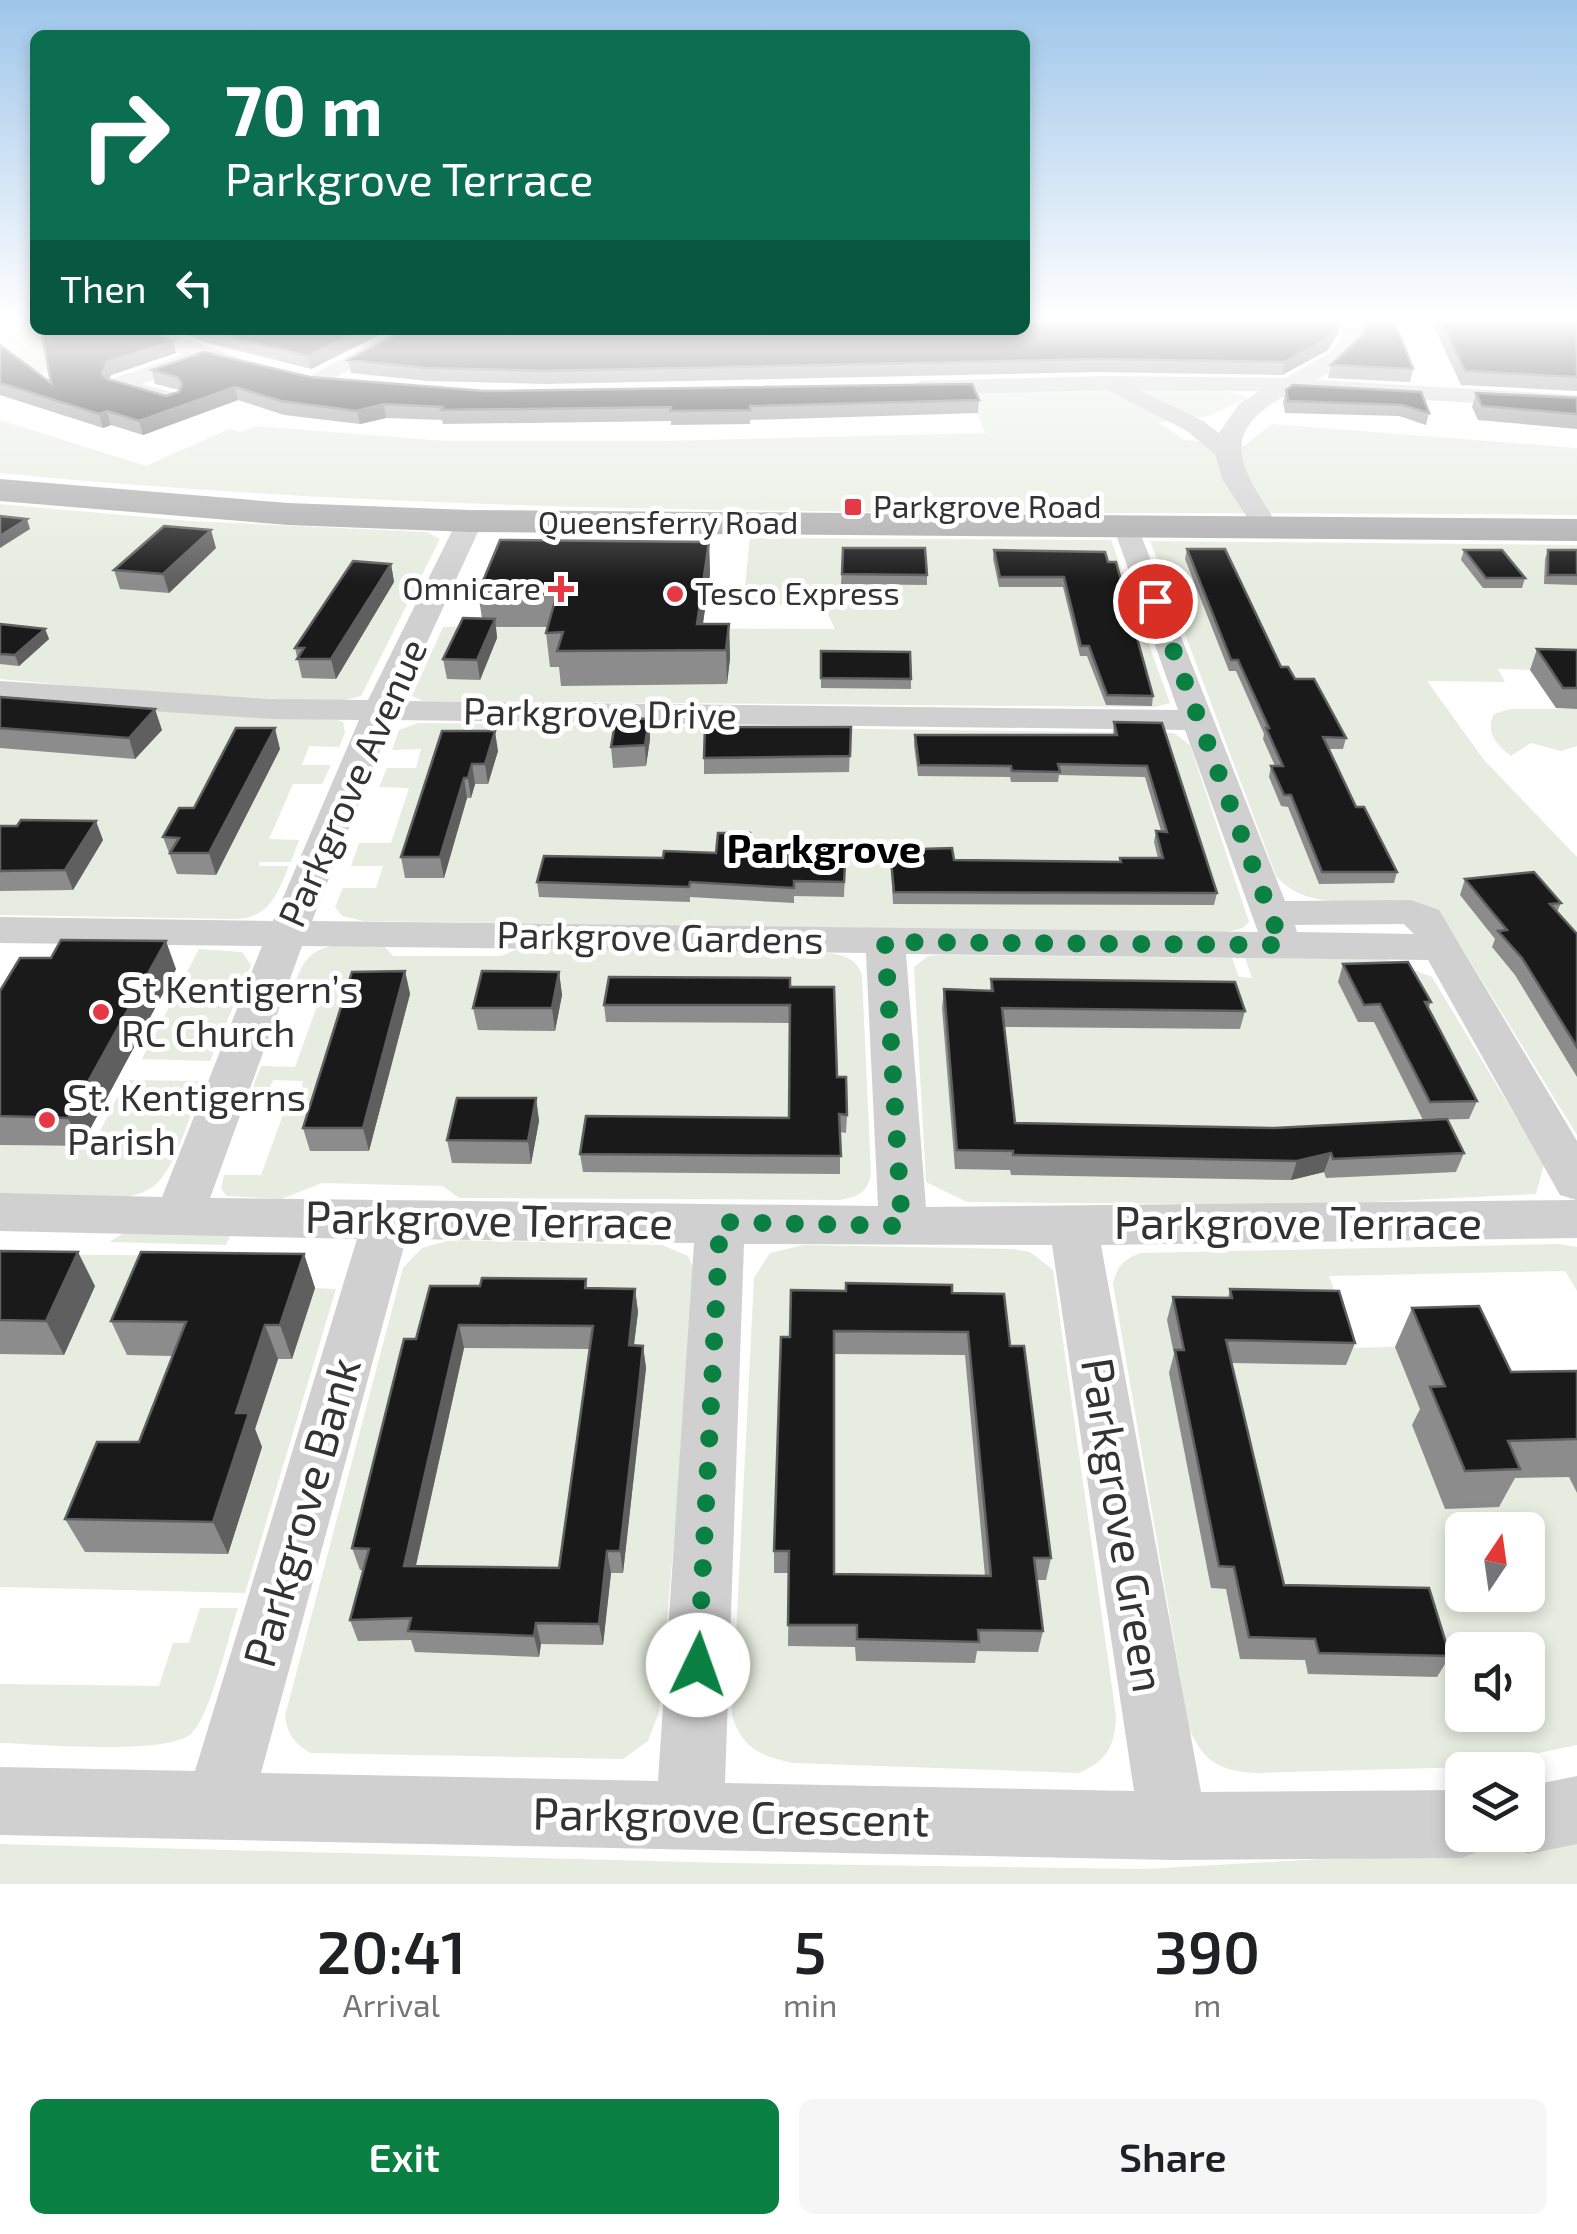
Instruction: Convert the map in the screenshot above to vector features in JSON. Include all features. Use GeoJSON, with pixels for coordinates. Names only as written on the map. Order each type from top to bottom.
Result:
{"type":"FeatureCollection","features":[{"type":"Feature","properties":{"kind":"main road","name":"Queensferry Road"},"geometry":{"type":"LineString","coordinates":[[0,490],[253,511],[470,522],[1577,530]]}},
{"type":"Feature","properties":{"kind":"street"},"geometry":{"type":"LineString","coordinates":[[1152,406],[1195,426],[1227,451],[1234,472],[1266,527]]}},
{"type":"Feature","properties":{"kind":"street"},"geometry":{"type":"LineString","coordinates":[[1227,451],[1242,414],[1255,406]]}},
{"type":"Feature","properties":{"kind":"street","name":"Parkgrove Avenue"},"geometry":{"type":"LineString","coordinates":[[178,1216],[286,933],[379,712],[470,522]]}},
{"type":"Feature","properties":{"kind":"street"},"geometry":{"type":"LineString","coordinates":[[1126,526],[1276,929],[1410,912],[1425,919],[1577,1182]]}},
{"type":"Feature","properties":{"kind":"street","name":"Parkgrove Drive"},"geometry":{"type":"LineString","coordinates":[[0,691],[200,706],[379,712],[1200,720]]}},
{"type":"Feature","properties":{"kind":"street","name":"Parkgrove Gardens"},"geometry":{"type":"LineString","coordinates":[[0,930],[885,942],[1276,929]]}},
{"type":"Feature","properties":{"kind":"street"},"geometry":{"type":"LineString","coordinates":[[885,942],[902,1226]]}},
{"type":"Feature","properties":{"kind":"street","name":"Parkgrove Terrace"},"geometry":{"type":"LineString","coordinates":[[0,1212],[902,1226],[1348,1225],[1577,1219]]}},
{"type":"Feature","properties":{"kind":"street","name":"Parkgrove Bank"},"geometry":{"type":"LineString","coordinates":[[218,1806],[386,1219]]}},
{"type":"Feature","properties":{"kind":"street"},"geometry":{"type":"LineString","coordinates":[[690,1816],[720,1222]]}},
{"type":"Feature","properties":{"kind":"street","name":"Parkgrove Green"},"geometry":{"type":"LineString","coordinates":[[1073,1224],[1173,1826]]}},
{"type":"Feature","properties":{"kind":"street","name":"Parkgrove Crescent"},"geometry":{"type":"LineString","coordinates":[[0,1802],[1173,1826],[1445,1824]]}},
{"type":"Feature","properties":{"kind":"street"},"geometry":{"type":"LineString","coordinates":[[1545,1817],[1577,1810]]}},
{"type":"Feature","properties":{"kind":"shaded area"},"geometry":{"type":"Polygon","coordinates":[[[974,406],[1230,406],[1209,416],[1159,422],[1184,440],[1244,446],[1272,424],[1577,448],[1577,515],[590,507],[196,489],[0,473],[0,420],[146,466],[229,429],[241,432],[255,426],[446,441],[661,441],[985,433],[974,406]]]}},
{"type":"Feature","properties":{"kind":"shaded area"},"geometry":{"type":"Polygon","coordinates":[[[0,504],[190,521],[427,532],[440,539],[361,696],[336,702],[115,690],[0,679],[0,504]]]}},
{"type":"Feature","properties":{"kind":"shaded area"},"geometry":{"type":"Polygon","coordinates":[[[750,538],[1111,540],[1170,703],[1155,707],[423,701],[412,696],[443,627],[835,629],[823,604],[743,605],[750,538]]]}},
{"type":"Feature","properties":{"kind":"shaded area"},"geometry":{"type":"Polygon","coordinates":[[[1150,541],[1577,545],[1577,671],[1498,669],[1505,682],[1427,681],[1484,760],[1577,857],[1577,1135],[1451,930],[1430,913],[1407,905],[1316,899],[1295,891],[1276,876],[1150,541]]]}},
{"type":"Feature","properties":{"kind":"shaded area"},"geometry":{"type":"Polygon","coordinates":[[[0,700],[337,720],[343,722],[345,732],[339,747],[309,746],[302,765],[331,765],[322,784],[293,784],[269,839],[299,840],[291,862],[259,862],[259,866],[289,866],[271,903],[257,914],[235,919],[0,915],[0,700]]]}},
{"type":"Feature","properties":{"kind":"shaded area"},"geometry":{"type":"Polygon","coordinates":[[[1510,709],[1577,709],[1577,746],[1561,751],[1531,743],[1511,756],[1491,732],[1494,714],[1510,709]]]}},
{"type":"Feature","properties":{"kind":"shaded area"},"geometry":{"type":"Polygon","coordinates":[[[418,723],[1174,733],[1190,745],[1249,922],[1243,928],[1223,933],[364,921],[342,916],[335,907],[343,888],[376,888],[383,866],[351,866],[359,843],[391,843],[409,788],[379,787],[387,768],[416,768],[421,749],[392,750],[399,730],[418,723]]]}},
{"type":"Feature","properties":{"kind":"shaded area"},"geometry":{"type":"Polygon","coordinates":[[[331,946],[385,947],[393,956],[501,956],[520,948],[824,953],[847,958],[862,975],[871,1174],[867,1186],[856,1195],[839,1200],[459,1198],[443,1186],[322,1183],[281,1199],[227,1196],[221,1189],[224,1175],[261,1175],[292,1090],[301,1090],[303,1081],[273,1080],[270,1087],[253,1087],[261,1066],[295,1067],[324,987],[294,985],[307,960],[331,946]]]}},
{"type":"Feature","properties":{"kind":"shaded area"},"geometry":{"type":"Polygon","coordinates":[[[199,949],[242,952],[251,965],[210,1061],[142,1059],[199,949]]]}},
{"type":"Feature","properties":{"kind":"shaded area"},"geometry":{"type":"Polygon","coordinates":[[[928,956],[1232,958],[1239,977],[1252,978],[1245,958],[1385,959],[1432,977],[1544,1164],[1536,1194],[1312,1205],[967,1202],[926,1182],[914,967],[928,956]]]}},
{"type":"Feature","properties":{"kind":"shaded area"},"geometry":{"type":"Polygon","coordinates":[[[126,1080],[203,1081],[176,1152],[154,1186],[141,1193],[102,1200],[0,1197],[0,1145],[92,1147],[126,1080]]]}},
{"type":"Feature","properties":{"kind":"shaded area"},"geometry":{"type":"Polygon","coordinates":[[[127,1231],[231,1233],[226,1245],[109,1242],[127,1231]]]}},
{"type":"Feature","properties":{"kind":"shaded area"},"geometry":{"type":"Polygon","coordinates":[[[450,1240],[662,1245],[688,1256],[697,1276],[659,1712],[648,1741],[623,1759],[311,1753],[296,1742],[288,1728],[285,1716],[403,1268],[422,1248],[450,1240]]]}},
{"type":"Feature","properties":{"kind":"shaded area"},"geometry":{"type":"Polygon","coordinates":[[[1558,1244],[1577,1247],[1577,1291],[1565,1271],[1329,1276],[1355,1348],[1461,1345],[1476,1379],[1577,1372],[1577,1745],[1543,1752],[1445,1752],[1445,1768],[1256,1773],[1232,1770],[1207,1757],[1189,1728],[1113,1284],[1129,1258],[1140,1253],[1558,1244]]]}},
{"type":"Feature","properties":{"kind":"shaded area"},"geometry":{"type":"Polygon","coordinates":[[[803,1245],[1013,1249],[1030,1252],[1053,1270],[1116,1716],[1108,1751],[1089,1768],[1079,1773],[793,1763],[754,1749],[736,1726],[732,1715],[754,1278],[770,1253],[803,1245]]]}},
{"type":"Feature","properties":{"kind":"shaded area"},"geometry":{"type":"Polygon","coordinates":[[[0,1254],[219,1256],[315,1288],[336,1289],[245,1593],[0,1587],[0,1254]]]}},
{"type":"Feature","properties":{"kind":"shaded area"},"geometry":{"type":"Polygon","coordinates":[[[200,1608],[238,1608],[212,1693],[192,1733],[179,1740],[131,1747],[0,1743],[0,1684],[159,1686],[173,1643],[189,1643],[200,1608]]]}},
{"type":"Feature","properties":{"kind":"shaded area"},"geometry":{"type":"Polygon","coordinates":[[[1577,1837],[1577,1884],[0,1884],[0,1844],[728,1863],[1145,1869],[1445,1852],[1545,1852],[1545,1844],[1577,1837]]]}},
{"type":"Feature","properties":{"kind":"building"},"geometry":{"type":"Polygon","coordinates":[[[73,406],[182,406],[139,421],[107,411],[99,414],[73,406]]]}},
{"type":"Feature","properties":{"kind":"building"},"geometry":{"type":"Polygon","coordinates":[[[318,406],[377,406],[357,411],[318,406]]]}},
{"type":"Feature","properties":{"kind":"building"},"geometry":{"type":"Polygon","coordinates":[[[422,406],[753,406],[750,410],[670,411],[671,407],[441,410],[443,407],[422,406]]]}},
{"type":"Feature","properties":{"kind":"building"},"geometry":{"type":"Polygon","coordinates":[[[1405,406],[1426,406],[1429,413],[1405,406]]]}},
{"type":"Feature","properties":{"kind":"building"},"geometry":{"type":"Polygon","coordinates":[[[1482,406],[1577,406],[1577,414],[1482,406]]]}},
{"type":"Feature","properties":{"kind":"building"},"geometry":{"type":"Polygon","coordinates":[[[0,516],[27,519],[0,536],[0,516]]]}},
{"type":"Feature","properties":{"kind":"building"},"geometry":{"type":"Polygon","coordinates":[[[164,526],[211,530],[163,574],[114,570],[164,526]]]}},
{"type":"Feature","properties":{"kind":"building"},"geometry":{"type":"Polygon","coordinates":[[[500,540],[709,542],[697,624],[729,624],[726,650],[557,651],[563,632],[546,633],[557,594],[478,593],[500,540]]]}},
{"type":"Feature","properties":{"kind":"building"},"geometry":{"type":"Polygon","coordinates":[[[843,548],[925,548],[927,575],[842,574],[843,548]]]}},
{"type":"Feature","properties":{"kind":"building"},"geometry":{"type":"Polygon","coordinates":[[[1187,549],[1225,549],[1281,667],[1288,667],[1295,679],[1314,679],[1346,738],[1323,737],[1356,807],[1364,807],[1397,872],[1322,872],[1291,795],[1284,795],[1271,766],[1283,766],[1269,728],[1238,660],[1231,660],[1187,549]]]}},
{"type":"Feature","properties":{"kind":"building"},"geometry":{"type":"Polygon","coordinates":[[[994,550],[1105,552],[1108,562],[1116,562],[1153,696],[1107,695],[1089,646],[1081,646],[1064,577],[1000,577],[994,550]]]}},
{"type":"Feature","properties":{"kind":"building"},"geometry":{"type":"Polygon","coordinates":[[[1464,550],[1502,550],[1525,578],[1486,578],[1464,550]]]}},
{"type":"Feature","properties":{"kind":"building"},"geometry":{"type":"Polygon","coordinates":[[[1548,550],[1577,550],[1577,575],[1548,575],[1548,550]]]}},
{"type":"Feature","properties":{"kind":"building"},"geometry":{"type":"Polygon","coordinates":[[[353,561],[391,564],[331,659],[297,659],[304,648],[295,648],[353,561]]]}},
{"type":"Feature","properties":{"kind":"building"},"geometry":{"type":"Polygon","coordinates":[[[463,618],[495,619],[477,660],[443,659],[463,618]]]}},
{"type":"Feature","properties":{"kind":"building"},"geometry":{"type":"Polygon","coordinates":[[[0,624],[45,629],[15,655],[0,654],[0,624]]]}},
{"type":"Feature","properties":{"kind":"building"},"geometry":{"type":"Polygon","coordinates":[[[1537,649],[1577,650],[1577,688],[1563,688],[1537,649]]]}},
{"type":"Feature","properties":{"kind":"building"},"geometry":{"type":"Polygon","coordinates":[[[821,651],[910,652],[911,679],[821,678],[821,651]]]}},
{"type":"Feature","properties":{"kind":"building"},"geometry":{"type":"Polygon","coordinates":[[[0,697],[155,709],[129,738],[0,728],[0,697]]]}},
{"type":"Feature","properties":{"kind":"building"},"geometry":{"type":"Polygon","coordinates":[[[616,718],[649,719],[645,745],[611,747],[616,718]]]}},
{"type":"Feature","properties":{"kind":"building"},"geometry":{"type":"Polygon","coordinates":[[[1114,722],[1162,723],[1217,893],[894,892],[890,850],[952,848],[954,860],[1121,862],[1120,858],[1163,858],[1156,831],[1167,832],[1147,766],[1058,764],[1060,772],[1012,771],[1011,766],[919,765],[915,735],[1117,735],[1114,722]]]}},
{"type":"Feature","properties":{"kind":"building"},"geometry":{"type":"Polygon","coordinates":[[[705,727],[851,727],[850,756],[704,758],[705,727]]]}},
{"type":"Feature","properties":{"kind":"building"},"geometry":{"type":"Polygon","coordinates":[[[236,728],[275,728],[209,853],[170,853],[179,838],[163,837],[179,808],[194,808],[236,728]]]}},
{"type":"Feature","properties":{"kind":"building"},"geometry":{"type":"Polygon","coordinates":[[[442,731],[495,731],[485,764],[472,764],[468,778],[464,778],[440,857],[401,857],[442,731]]]}},
{"type":"Feature","properties":{"kind":"building"},"geometry":{"type":"Polygon","coordinates":[[[21,820],[96,821],[65,870],[0,871],[0,826],[17,826],[21,820]]]}},
{"type":"Feature","properties":{"kind":"building"},"geometry":{"type":"Polygon","coordinates":[[[718,833],[750,833],[749,850],[806,851],[807,845],[846,846],[844,882],[794,881],[794,888],[690,882],[689,887],[537,882],[544,856],[663,858],[664,851],[716,853],[718,833]]]}},
{"type":"Feature","properties":{"kind":"building"},"geometry":{"type":"Polygon","coordinates":[[[1534,872],[1561,903],[1550,904],[1577,934],[1577,1047],[1522,958],[1498,931],[1507,930],[1465,879],[1534,872]]]}},
{"type":"Feature","properties":{"kind":"building"},"geometry":{"type":"Polygon","coordinates":[[[61,940],[166,941],[68,1118],[0,1116],[0,991],[20,958],[51,958],[61,940]]]}},
{"type":"Feature","properties":{"kind":"building"},"geometry":{"type":"Polygon","coordinates":[[[1408,962],[1477,1101],[1430,1102],[1380,1004],[1364,1005],[1343,964],[1408,962]]]}},
{"type":"Feature","properties":{"kind":"building"},"geometry":{"type":"Polygon","coordinates":[[[405,971],[363,1128],[303,1128],[352,972],[405,971]]]}},
{"type":"Feature","properties":{"kind":"building"},"geometry":{"type":"Polygon","coordinates":[[[482,971],[559,972],[552,1008],[473,1008],[482,971]]]}},
{"type":"Feature","properties":{"kind":"building"},"geometry":{"type":"Polygon","coordinates":[[[609,977],[790,978],[790,987],[834,987],[837,1077],[846,1077],[847,1115],[839,1114],[841,1156],[580,1154],[586,1116],[789,1118],[790,1005],[604,1005],[609,977]]]}},
{"type":"Feature","properties":{"kind":"building"},"geometry":{"type":"Polygon","coordinates":[[[991,979],[1235,982],[1245,1011],[1002,1008],[1015,1123],[1275,1128],[1447,1119],[1464,1153],[1333,1159],[1331,1153],[1297,1161],[1013,1155],[1013,1151],[957,1150],[944,989],[993,991],[991,979]]]}},
{"type":"Feature","properties":{"kind":"building"},"geometry":{"type":"Polygon","coordinates":[[[457,1098],[536,1098],[528,1141],[447,1140],[457,1098]]]}},
{"type":"Feature","properties":{"kind":"building"},"geometry":{"type":"Polygon","coordinates":[[[0,1251],[78,1252],[46,1321],[0,1320],[0,1251]]]}},
{"type":"Feature","properties":{"kind":"building"},"geometry":{"type":"Polygon","coordinates":[[[141,1252],[304,1254],[280,1325],[265,1325],[236,1413],[249,1413],[213,1522],[65,1519],[97,1442],[139,1442],[186,1322],[111,1321],[141,1252]]]}},
{"type":"Feature","properties":{"kind":"building"},"geometry":{"type":"Polygon","coordinates":[[[482,1278],[586,1279],[585,1288],[635,1289],[629,1345],[643,1346],[639,1386],[620,1551],[607,1551],[599,1624],[536,1623],[534,1636],[408,1631],[411,1618],[350,1620],[369,1549],[352,1548],[404,1339],[416,1339],[430,1286],[480,1286],[482,1278]],[[459,1325],[404,1566],[559,1568],[593,1326],[459,1325]]]}},
{"type":"Feature","properties":{"kind":"building"},"geometry":{"type":"Polygon","coordinates":[[[846,1283],[952,1285],[952,1293],[1004,1294],[1010,1346],[1024,1346],[1051,1558],[1034,1558],[1043,1631],[978,1630],[979,1642],[857,1639],[857,1625],[788,1625],[789,1551],[774,1551],[781,1337],[790,1337],[791,1290],[846,1291],[846,1283]],[[834,1331],[834,1574],[991,1576],[968,1332],[834,1331]]]}},
{"type":"Feature","properties":{"kind":"building"},"geometry":{"type":"Polygon","coordinates":[[[1230,1289],[1339,1291],[1355,1343],[1226,1340],[1284,1585],[1429,1588],[1445,1640],[1445,1656],[1319,1653],[1315,1639],[1249,1637],[1234,1567],[1219,1566],[1175,1350],[1184,1350],[1173,1297],[1232,1298],[1230,1289]]]}},
{"type":"Feature","properties":{"kind":"building"},"geometry":{"type":"Polygon","coordinates":[[[1479,1306],[1511,1372],[1577,1371],[1577,1439],[1508,1441],[1520,1469],[1465,1471],[1430,1387],[1445,1386],[1412,1308],[1479,1306]]]}},
{"type":"Feature","properties":{"kind":"place","name":"Parkgrove Road"},"geometry":{"type":"Point","coordinates":[853,507]}},
{"type":"Feature","properties":{"kind":"place","name":"Omnicare"},"geometry":{"type":"Point","coordinates":[561,589]}},
{"type":"Feature","properties":{"kind":"place","name":"Tesco Express"},"geometry":{"type":"Point","coordinates":[675,594]}},
{"type":"Feature","properties":{"kind":"place","name":"St Kentigern’s RC Church"},"geometry":{"type":"Point","coordinates":[101,1012]}},
{"type":"Feature","properties":{"kind":"place","name":"St. Kentigerns Parish"},"geometry":{"type":"Point","coordinates":[47,1120]}},
{"type":"Feature","properties":{"kind":"district","name":"Parkgrove"},"geometry":{"type":"Point","coordinates":[824,849]}},
{"type":"Feature","properties":{"kind":"route"},"geometry":{"type":"LineString","coordinates":[[698,1665],[720,1222],[902,1226],[885,942],[1282,945],[1155,601]]}}]}
